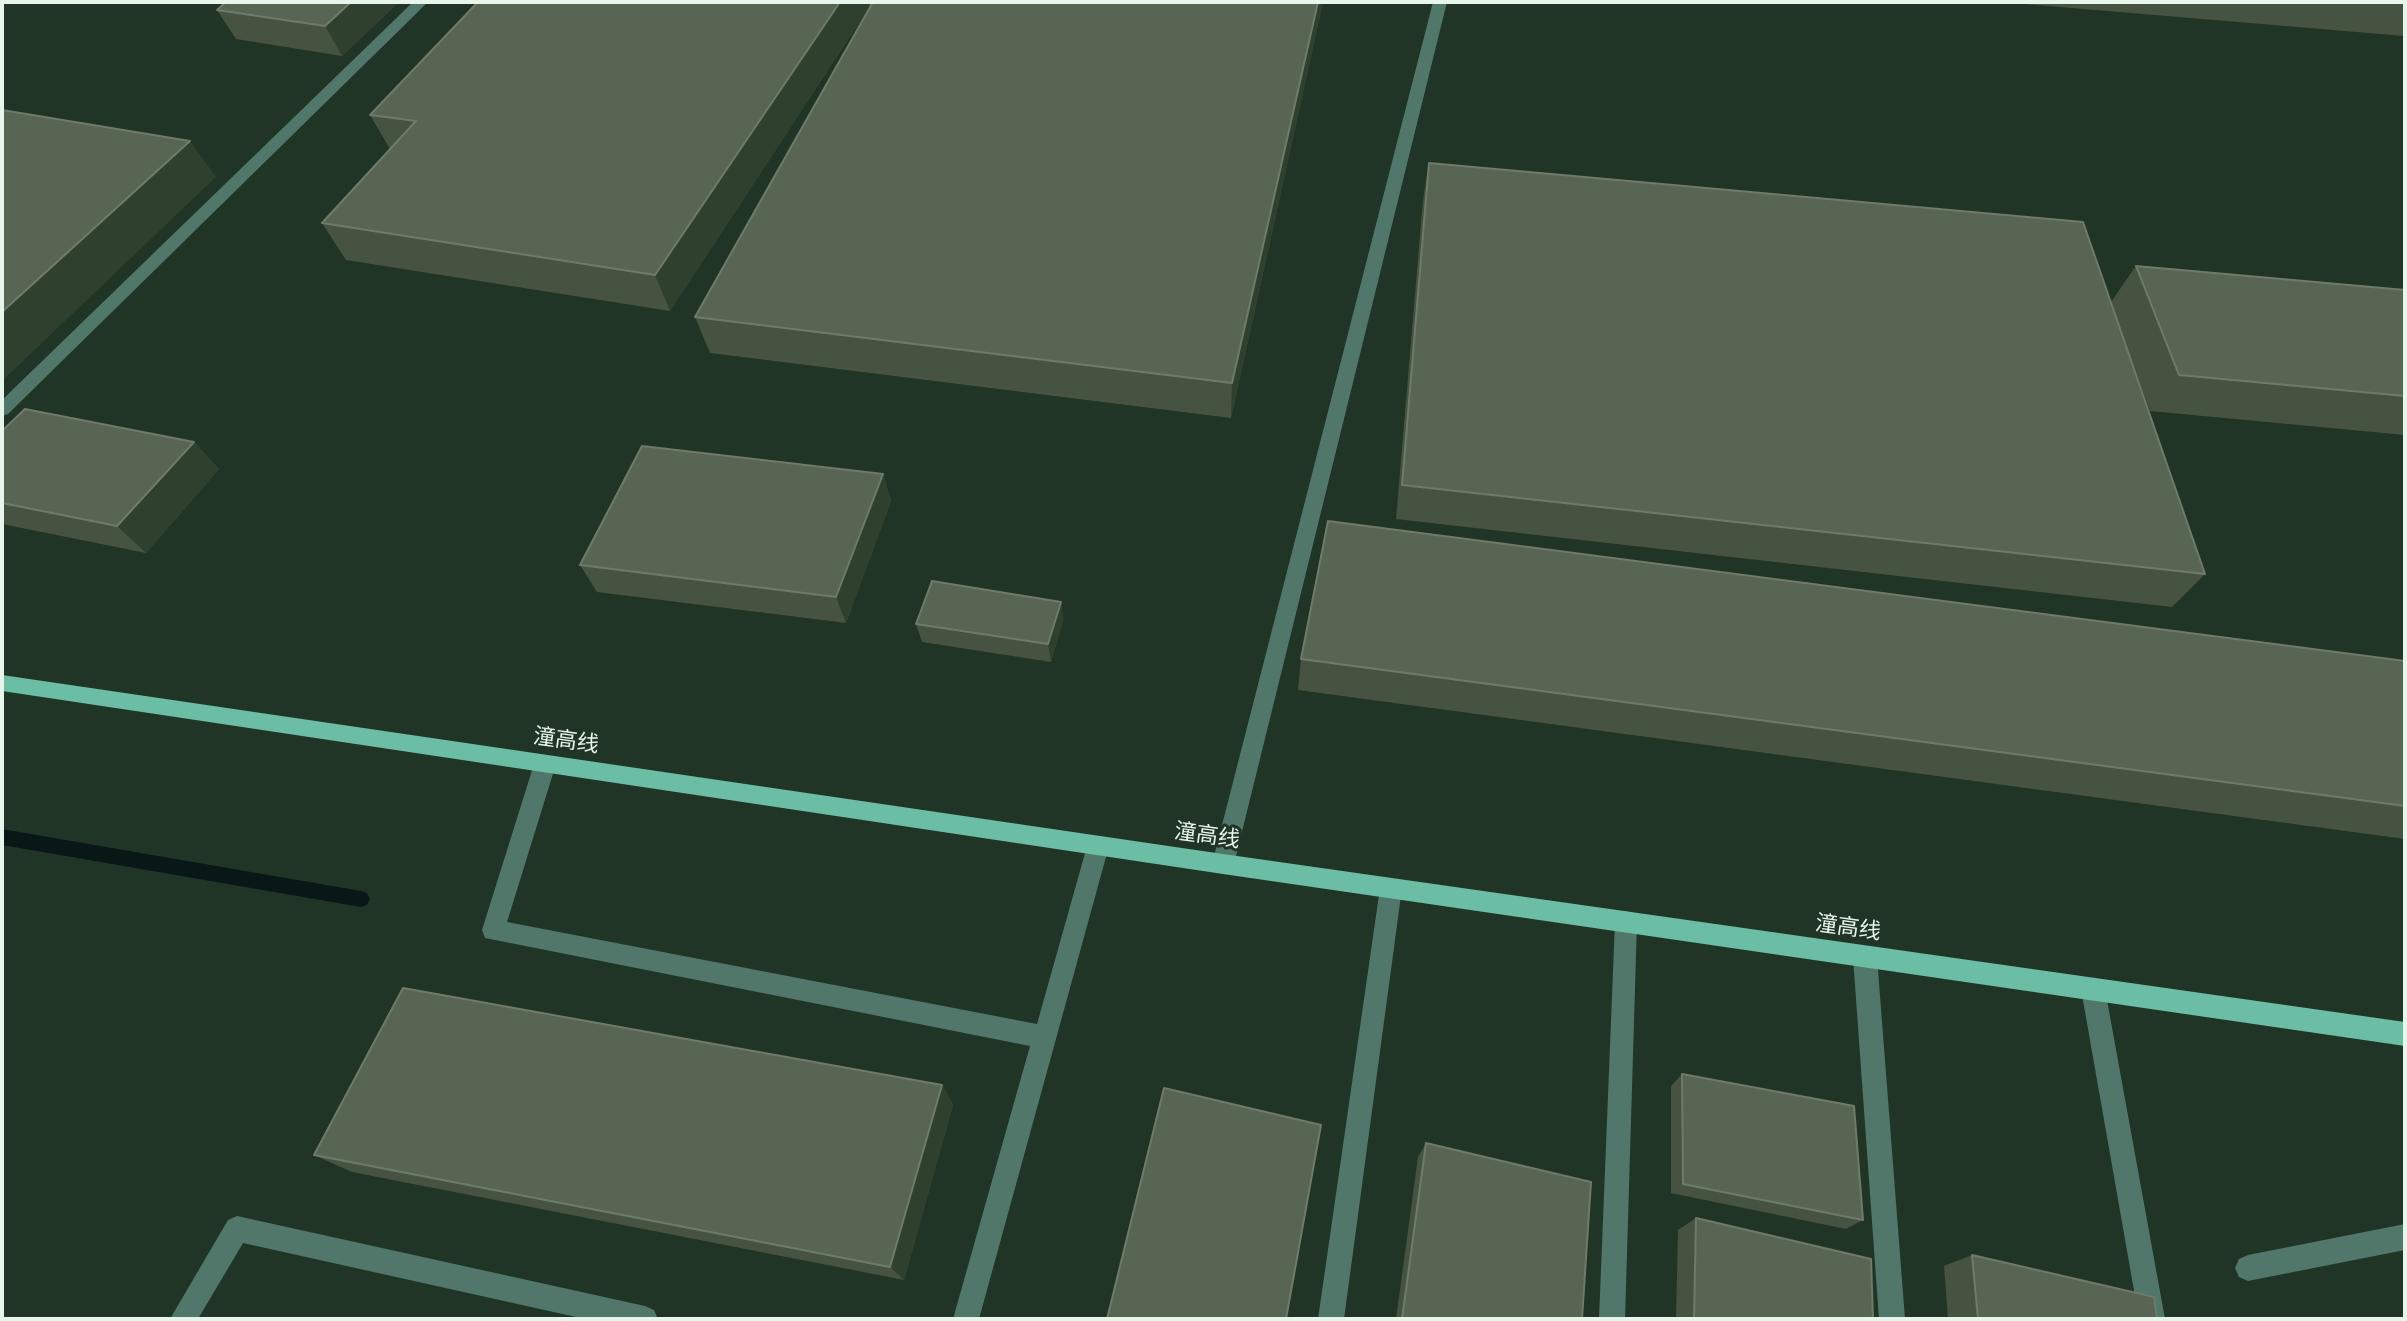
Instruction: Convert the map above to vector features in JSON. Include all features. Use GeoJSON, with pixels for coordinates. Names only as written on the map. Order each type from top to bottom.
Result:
{"type":"FeatureCollection","features":[{"type":"Feature","properties":{"kind":"main road","name":"潼高线"},"geometry":{"type":"LineString","coordinates":[[2,683],[1098,846],[2405,1035]]}},
{"type":"Feature","properties":{"kind":"street"},"geometry":{"type":"LineString","coordinates":[[2,410],[421,2]]}},
{"type":"Feature","properties":{"kind":"street"},"geometry":{"type":"LineString","coordinates":[[1223,864],[1440,2]]}},
{"type":"Feature","properties":{"kind":"street"},"geometry":{"type":"LineString","coordinates":[[545,764],[493,930],[1045,1037]]}},
{"type":"Feature","properties":{"kind":"street"},"geometry":{"type":"LineString","coordinates":[[966,1319],[1098,846]]}},
{"type":"Feature","properties":{"kind":"street"},"geometry":{"type":"LineString","coordinates":[[1331,1319],[1391,888]]}},
{"type":"Feature","properties":{"kind":"street"},"geometry":{"type":"LineString","coordinates":[[1612,1319],[1626,922]]}},
{"type":"Feature","properties":{"kind":"street"},"geometry":{"type":"LineString","coordinates":[[1865,957],[1892,1319]]}},
{"type":"Feature","properties":{"kind":"street"},"geometry":{"type":"LineString","coordinates":[[2093,989],[2152,1319]]}},
{"type":"Feature","properties":{"kind":"street"},"geometry":{"type":"LineString","coordinates":[[183,1319],[237,1229],[645,1319]]}},
{"type":"Feature","properties":{"kind":"street"},"geometry":{"type":"LineString","coordinates":[[2248,1268],[2405,1237]]}},
{"type":"Feature","properties":{"kind":"building"},"geometry":{"type":"Polygon","coordinates":[[[226,2],[351,2],[325,26],[217,10],[226,2]]]}},
{"type":"Feature","properties":{"kind":"building"},"geometry":{"type":"Polygon","coordinates":[[[478,2],[840,2],[655,275],[322,223],[416,121],[370,115],[478,2]]]}},
{"type":"Feature","properties":{"kind":"building"},"geometry":{"type":"Polygon","coordinates":[[[873,2],[1318,2],[1232,383],[695,317],[873,2]]]}},
{"type":"Feature","properties":{"kind":"building"},"geometry":{"type":"Polygon","coordinates":[[[2,110],[190,141],[2,312],[2,110]]]}},
{"type":"Feature","properties":{"kind":"building"},"geometry":{"type":"Polygon","coordinates":[[[1429,163],[2083,222],[2205,574],[1402,485],[1429,163]]]}},
{"type":"Feature","properties":{"kind":"building"},"geometry":{"type":"Polygon","coordinates":[[[2136,266],[2405,290],[2405,396],[2179,375],[2136,266]]]}},
{"type":"Feature","properties":{"kind":"building"},"geometry":{"type":"Polygon","coordinates":[[[25,409],[194,442],[117,526],[2,503],[2,431],[25,409]]]}},
{"type":"Feature","properties":{"kind":"building"},"geometry":{"type":"Polygon","coordinates":[[[642,446],[883,474],[836,597],[580,565],[642,446]]]}},
{"type":"Feature","properties":{"kind":"building"},"geometry":{"type":"Polygon","coordinates":[[[1328,521],[2405,661],[2405,806],[1301,659],[1328,521]]]}},
{"type":"Feature","properties":{"kind":"building"},"geometry":{"type":"Polygon","coordinates":[[[932,581],[1061,602],[1048,644],[916,624],[932,581]]]}},
{"type":"Feature","properties":{"kind":"building"},"geometry":{"type":"Polygon","coordinates":[[[403,988],[942,1085],[890,1267],[314,1155],[403,988]]]}},
{"type":"Feature","properties":{"kind":"building"},"geometry":{"type":"Polygon","coordinates":[[[1682,1074],[1854,1106],[1863,1220],[1683,1184],[1682,1074]]]}},
{"type":"Feature","properties":{"kind":"building"},"geometry":{"type":"Polygon","coordinates":[[[1164,1088],[1321,1125],[1286,1319],[1107,1319],[1164,1088]]]}},
{"type":"Feature","properties":{"kind":"building"},"geometry":{"type":"Polygon","coordinates":[[[1426,1143],[1591,1182],[1582,1319],[1402,1319],[1426,1143]]]}},
{"type":"Feature","properties":{"kind":"building"},"geometry":{"type":"Polygon","coordinates":[[[1696,1218],[1871,1259],[1873,1319],[1694,1319],[1696,1218]]]}},
{"type":"Feature","properties":{"kind":"building"},"geometry":{"type":"Polygon","coordinates":[[[1972,1255],[2154,1297],[2157,1319],[1978,1319],[1972,1255]]]}},
{"type":"Feature","properties":{"kind":"waterway"},"geometry":{"type":"LineString","coordinates":[[2,837],[361,899]]}}]}
